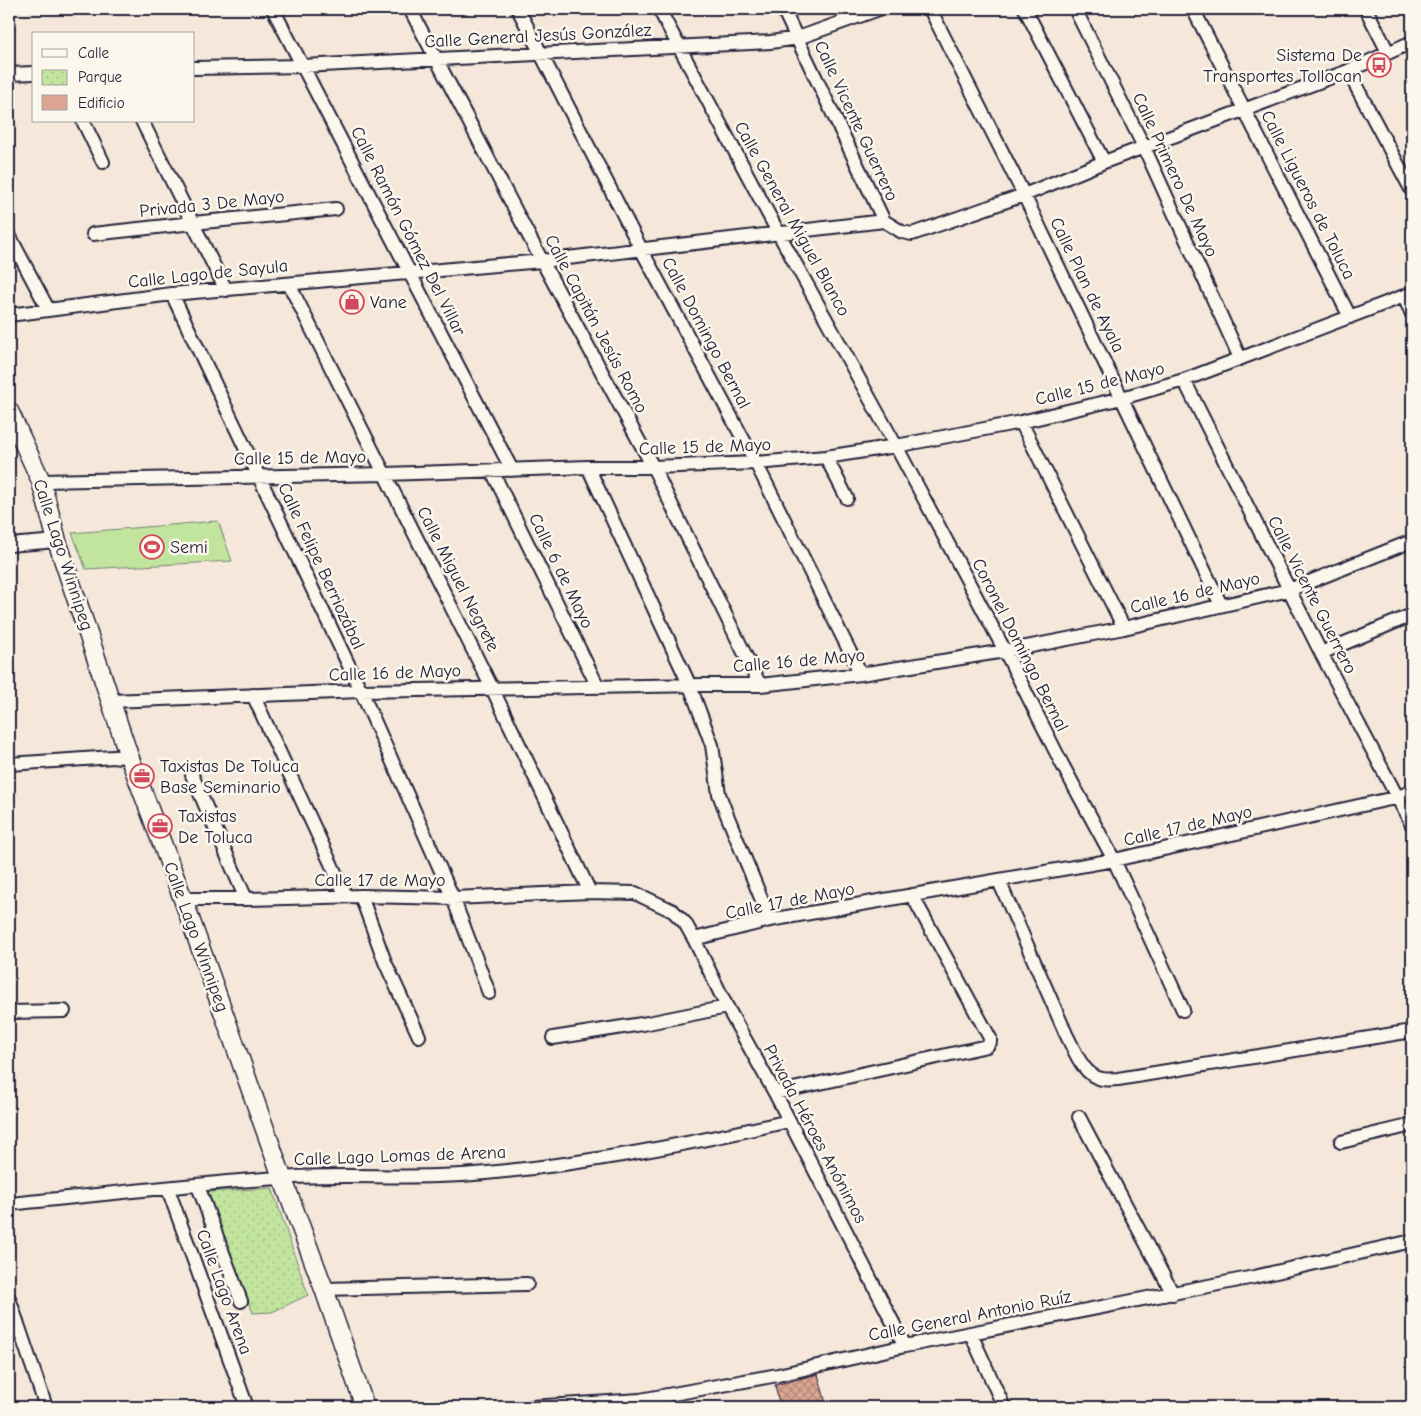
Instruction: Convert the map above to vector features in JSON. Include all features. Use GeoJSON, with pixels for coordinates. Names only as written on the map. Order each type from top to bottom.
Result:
{"type":"FeatureCollection","features":[{"type":"Feature","properties":{"kind":"main road","name":"Calle Lago Winnipeg"},"geometry":{"type":"LineString","coordinates":[[9,411],[40,481],[57,541],[129,756],[183,899],[365,1407]]}},
{"type":"Feature","properties":{"kind":"street","name":"Calle Ramón Gómez Del Villar"},"geometry":{"type":"LineString","coordinates":[[273,9],[512,470]]}},
{"type":"Feature","properties":{"kind":"street","name":"Calle Capitán Jesús Romo"},"geometry":{"type":"LineString","coordinates":[[410,9],[542,261],[653,467],[760,685]]}},
{"type":"Feature","properties":{"kind":"street","name":"Calle Domingo Bernal"},"geometry":{"type":"LineString","coordinates":[[518,9],[641,249],[756,463],[861,674]]}},
{"type":"Feature","properties":{"kind":"street","name":"Calle General Miguel Blanco"},"geometry":{"type":"LineString","coordinates":[[659,9],[779,234],[896,446]]}},
{"type":"Feature","properties":{"kind":"street","name":"Calle Vicente Guerrero"},"geometry":{"type":"LineString","coordinates":[[783,9],[884,221]]}},
{"type":"Feature","properties":{"kind":"street","name":"Calle General Jesús González"},"geometry":{"type":"LineString","coordinates":[[195,68],[303,66],[752,44],[798,38],[852,13],[879,9]]}},
{"type":"Feature","properties":{"kind":"street","name":"Calle Plan de Ayala"},"geometry":{"type":"LineString","coordinates":[[930,9],[1024,195],[1221,605]]}},
{"type":"Feature","properties":{"kind":"street"},"geometry":{"type":"LineString","coordinates":[[1025,9],[1104,162]]}},
{"type":"Feature","properties":{"kind":"street","name":"Calle Primero De Mayo"},"geometry":{"type":"LineString","coordinates":[[1075,9],[1144,147],[1240,358]]}},
{"type":"Feature","properties":{"kind":"street","name":"Calle Ligueros de Toluca"},"geometry":{"type":"LineString","coordinates":[[1193,9],[1350,317]]}},
{"type":"Feature","properties":{"kind":"street"},"geometry":{"type":"LineString","coordinates":[[1366,9],[1388,52]]}},
{"type":"Feature","properties":{"kind":"street"},"geometry":{"type":"LineString","coordinates":[[884,221],[894,229],[912,234],[1024,195],[1104,162],[1348,71],[1412,42]]}},
{"type":"Feature","properties":{"kind":"street"},"geometry":{"type":"LineString","coordinates":[[1348,71],[1412,191]]}},
{"type":"Feature","properties":{"kind":"street"},"geometry":{"type":"LineString","coordinates":[[9,74],[32,73]]}},
{"type":"Feature","properties":{"kind":"street"},"geometry":{"type":"LineString","coordinates":[[83,122],[103,162]]}},
{"type":"Feature","properties":{"kind":"street"},"geometry":{"type":"LineString","coordinates":[[142,122],[226,290]]}},
{"type":"Feature","properties":{"kind":"street","name":"Privada 3 De Mayo"},"geometry":{"type":"LineString","coordinates":[[93,234],[336,209]]}},
{"type":"Feature","properties":{"kind":"street","name":"Calle Lago de Sayula"},"geometry":{"type":"LineString","coordinates":[[9,315],[172,294],[542,261],[884,221]]}},
{"type":"Feature","properties":{"kind":"street"},"geometry":{"type":"LineString","coordinates":[[9,235],[48,309]]}},
{"type":"Feature","properties":{"kind":"street","name":"Calle Miguel Negrete"},"geometry":{"type":"LineString","coordinates":[[289,284],[492,688],[590,892]]}},
{"type":"Feature","properties":{"kind":"street","name":"Calle Felipe Berriozábal"},"geometry":{"type":"LineString","coordinates":[[172,294],[360,691],[453,898],[489,993]]}},
{"type":"Feature","properties":{"kind":"street"},"geometry":{"type":"LineString","coordinates":[[1408,295],[1412,314]]}},
{"type":"Feature","properties":{"kind":"street","name":"Calle 15 de Mayo"},"geometry":{"type":"LineString","coordinates":[[40,481],[653,467],[756,463],[826,457],[896,446],[1021,422],[1122,398],[1184,380],[1408,295]]}},
{"type":"Feature","properties":{"kind":"street","name":"Calle Vicente Guerrero"},"geometry":{"type":"LineString","coordinates":[[1184,380],[1321,653],[1399,797],[1412,825]]}},
{"type":"Feature","properties":{"kind":"street"},"geometry":{"type":"LineString","coordinates":[[1021,422],[1124,628]]}},
{"type":"Feature","properties":{"kind":"street","name":"Coronel Domingo Bernal"},"geometry":{"type":"LineString","coordinates":[[896,446],[1114,860],[1183,1010]]}},
{"type":"Feature","properties":{"kind":"street"},"geometry":{"type":"LineString","coordinates":[[826,457],[847,498]]}},
{"type":"Feature","properties":{"kind":"street"},"geometry":{"type":"LineString","coordinates":[[588,467],[690,686],[712,745],[722,802],[770,920]]}},
{"type":"Feature","properties":{"kind":"street","name":"Calle 6 de Mayo"},"geometry":{"type":"LineString","coordinates":[[492,471],[598,687]]}},
{"type":"Feature","properties":{"kind":"street"},"geometry":{"type":"LineString","coordinates":[[9,546],[57,541]]}},
{"type":"Feature","properties":{"kind":"street","name":"Calle 16 de Mayo"},"geometry":{"type":"LineString","coordinates":[[112,701],[360,691],[760,685],[861,674],[1005,651],[1124,628],[1289,590],[1412,541]]}},
{"type":"Feature","properties":{"kind":"street"},"geometry":{"type":"LineString","coordinates":[[1321,653],[1412,614]]}},
{"type":"Feature","properties":{"kind":"street"},"geometry":{"type":"LineString","coordinates":[[253,695],[346,896]]}},
{"type":"Feature","properties":{"kind":"street"},"geometry":{"type":"LineString","coordinates":[[9,764],[129,756]]}},
{"type":"Feature","properties":{"kind":"street"},"geometry":{"type":"LineString","coordinates":[[192,775],[246,899]]}},
{"type":"Feature","properties":{"kind":"street","name":"Calle 17 de Mayo"},"geometry":{"type":"LineString","coordinates":[[183,899],[346,896],[453,898],[590,892],[635,893],[673,911],[685,923],[694,939],[770,920],[1114,860],[1399,797],[1412,791]]}},
{"type":"Feature","properties":{"kind":"street"},"geometry":{"type":"LineString","coordinates":[[999,881],[1066,1034],[1078,1058],[1089,1073],[1095,1077],[1104,1080],[1127,1078],[1412,1031]]}},
{"type":"Feature","properties":{"kind":"street"},"geometry":{"type":"LineString","coordinates":[[775,1093],[987,1046],[990,1042],[990,1038],[912,895]]}},
{"type":"Feature","properties":{"kind":"street"},"geometry":{"type":"LineString","coordinates":[[361,896],[384,962],[420,1036]]}},
{"type":"Feature","properties":{"kind":"street","name":"Privada Héroes Anónimos"},"geometry":{"type":"LineString","coordinates":[[694,939],[727,1007],[775,1093],[904,1346]]}},
{"type":"Feature","properties":{"kind":"street"},"geometry":{"type":"LineString","coordinates":[[553,1038],[648,1023],[727,1007]]}},
{"type":"Feature","properties":{"kind":"street"},"geometry":{"type":"LineString","coordinates":[[9,1012],[64,1011]]}},
{"type":"Feature","properties":{"kind":"street"},"geometry":{"type":"LineString","coordinates":[[1079,1117],[1173,1294]]}},
{"type":"Feature","properties":{"kind":"street","name":"Calle Lago Lomas de Arena"},"geometry":{"type":"LineString","coordinates":[[9,1204],[282,1177],[460,1175],[540,1167],[690,1142],[789,1121]]}},
{"type":"Feature","properties":{"kind":"street"},"geometry":{"type":"LineString","coordinates":[[1341,1142],[1412,1126]]}},
{"type":"Feature","properties":{"kind":"street"},"geometry":{"type":"LineString","coordinates":[[198,1186],[241,1301]]}},
{"type":"Feature","properties":{"kind":"street","name":"Calle Lago Arena"},"geometry":{"type":"LineString","coordinates":[[168,1189],[247,1407]]}},
{"type":"Feature","properties":{"kind":"street","name":"Calle General Antonio Ruíz"},"geometry":{"type":"LineString","coordinates":[[531,1407],[640,1400],[778,1375],[904,1346],[1173,1294],[1412,1241]]}},
{"type":"Feature","properties":{"kind":"street"},"geometry":{"type":"LineString","coordinates":[[324,1289],[527,1284]]}},
{"type":"Feature","properties":{"kind":"street"},"geometry":{"type":"LineString","coordinates":[[9,1298],[46,1407]]}},
{"type":"Feature","properties":{"kind":"street"},"geometry":{"type":"LineString","coordinates":[[971,1334],[1004,1407]]}},
{"type":"Feature","properties":{"kind":"green space","name":"Semi"},"geometry":{"type":"Polygon","coordinates":[[[218,521],[232,561],[86,569],[72,533],[218,521]]]}},
{"type":"Feature","properties":{"kind":"green space"},"geometry":{"type":"Polygon","coordinates":[[[272,1188],[308,1295],[272,1312],[253,1313],[207,1192],[272,1188]]]}},
{"type":"Feature","properties":{"kind":"building"},"geometry":{"type":"Polygon","coordinates":[[[818,1374],[827,1407],[780,1407],[775,1385],[818,1374]]]}},
{"type":"Feature","properties":{"kind":"place","name":"Sistema De Transportes Tollocan"},"geometry":{"type":"Point","coordinates":[1379,65]}},
{"type":"Feature","properties":{"kind":"place","name":"Vane"},"geometry":{"type":"Point","coordinates":[352,302]}},
{"type":"Feature","properties":{"kind":"place","name":"Semi"},"geometry":{"type":"Point","coordinates":[152,547]}},
{"type":"Feature","properties":{"kind":"place","name":"Taxistas De Toluca Base Seminario"},"geometry":{"type":"Point","coordinates":[142,776]}},
{"type":"Feature","properties":{"kind":"place","name":"Taxistas De Toluca"},"geometry":{"type":"Point","coordinates":[160,826]}}]}
